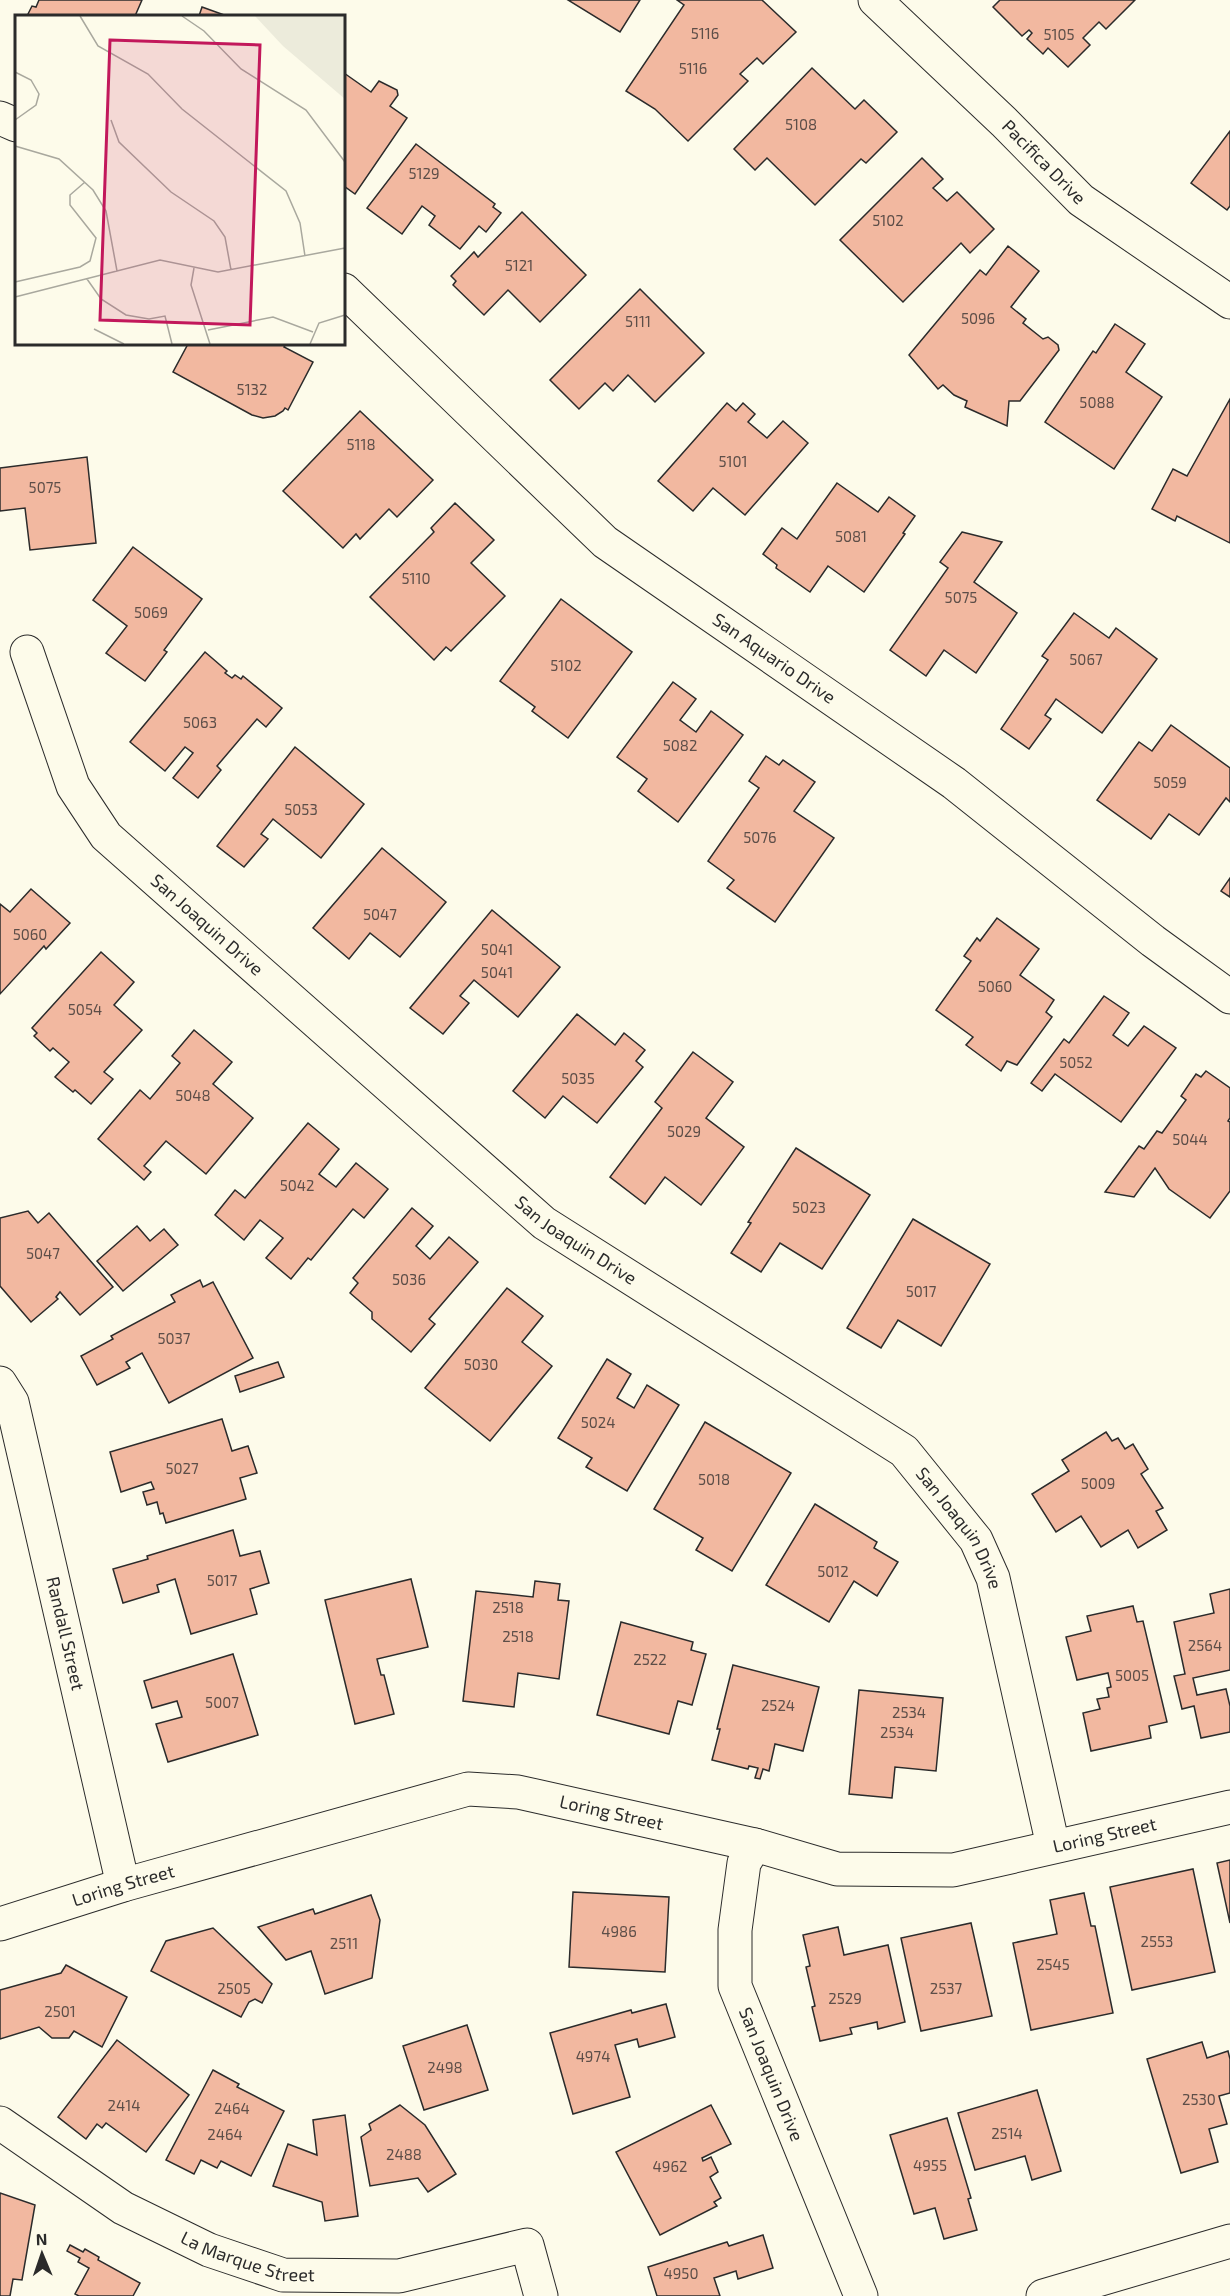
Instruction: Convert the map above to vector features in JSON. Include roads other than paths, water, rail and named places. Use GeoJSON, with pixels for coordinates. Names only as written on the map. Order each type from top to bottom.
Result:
{"type":"FeatureCollection","features":[{"type":"Feature","properties":{"kind":"street","name":"Pacifica Drive"},"geometry":{"type":"LineString","coordinates":[[874,0],[1004,122],[1081,200],[1230,302]]}},
{"type":"Feature","properties":{"kind":"street"},"geometry":{"type":"LineString","coordinates":[[0,118],[15,125]]}},
{"type":"Feature","properties":{"kind":"street","name":"San Aquario Drive"},"geometry":{"type":"LineString","coordinates":[[345,291],[605,542],[954,783],[1152,941],[1230,997]]}},
{"type":"Feature","properties":{"kind":"street","name":"San Joaquin Drive"},"geometry":{"type":"LineString","coordinates":[[27,652],[73,786],[106,836],[544,1223],[904,1451],[976,1540],[993,1578],[1053,1846]]}},
{"type":"Feature","properties":{"kind":"street","name":"Randall Street"},"geometry":{"type":"LineString","coordinates":[[0,1383],[12,1402],[123,1885]]}},
{"type":"Feature","properties":{"kind":"street","name":"Loring Street"},"geometry":{"type":"LineString","coordinates":[[0,1924],[123,1885],[468,1789],[518,1792],[755,1845],[837,1869],[953,1870],[1230,1807]]}},
{"type":"Feature","properties":{"kind":"street","name":"San Joaquin Drive"},"geometry":{"type":"LineString","coordinates":[[755,1845],[744,1863],[735,1930],[735,1986],[861,2296]]}},
{"type":"Feature","properties":{"kind":"street","name":"La Marque Street"},"geometry":{"type":"LineString","coordinates":[[0,2122],[123,2208],[209,2250],[284,2275],[399,2276],[526,2245],[541,2296]]}},
{"type":"Feature","properties":{"kind":"street"},"geometry":{"type":"LineString","coordinates":[[1043,2296],[1230,2241]]}}]}
